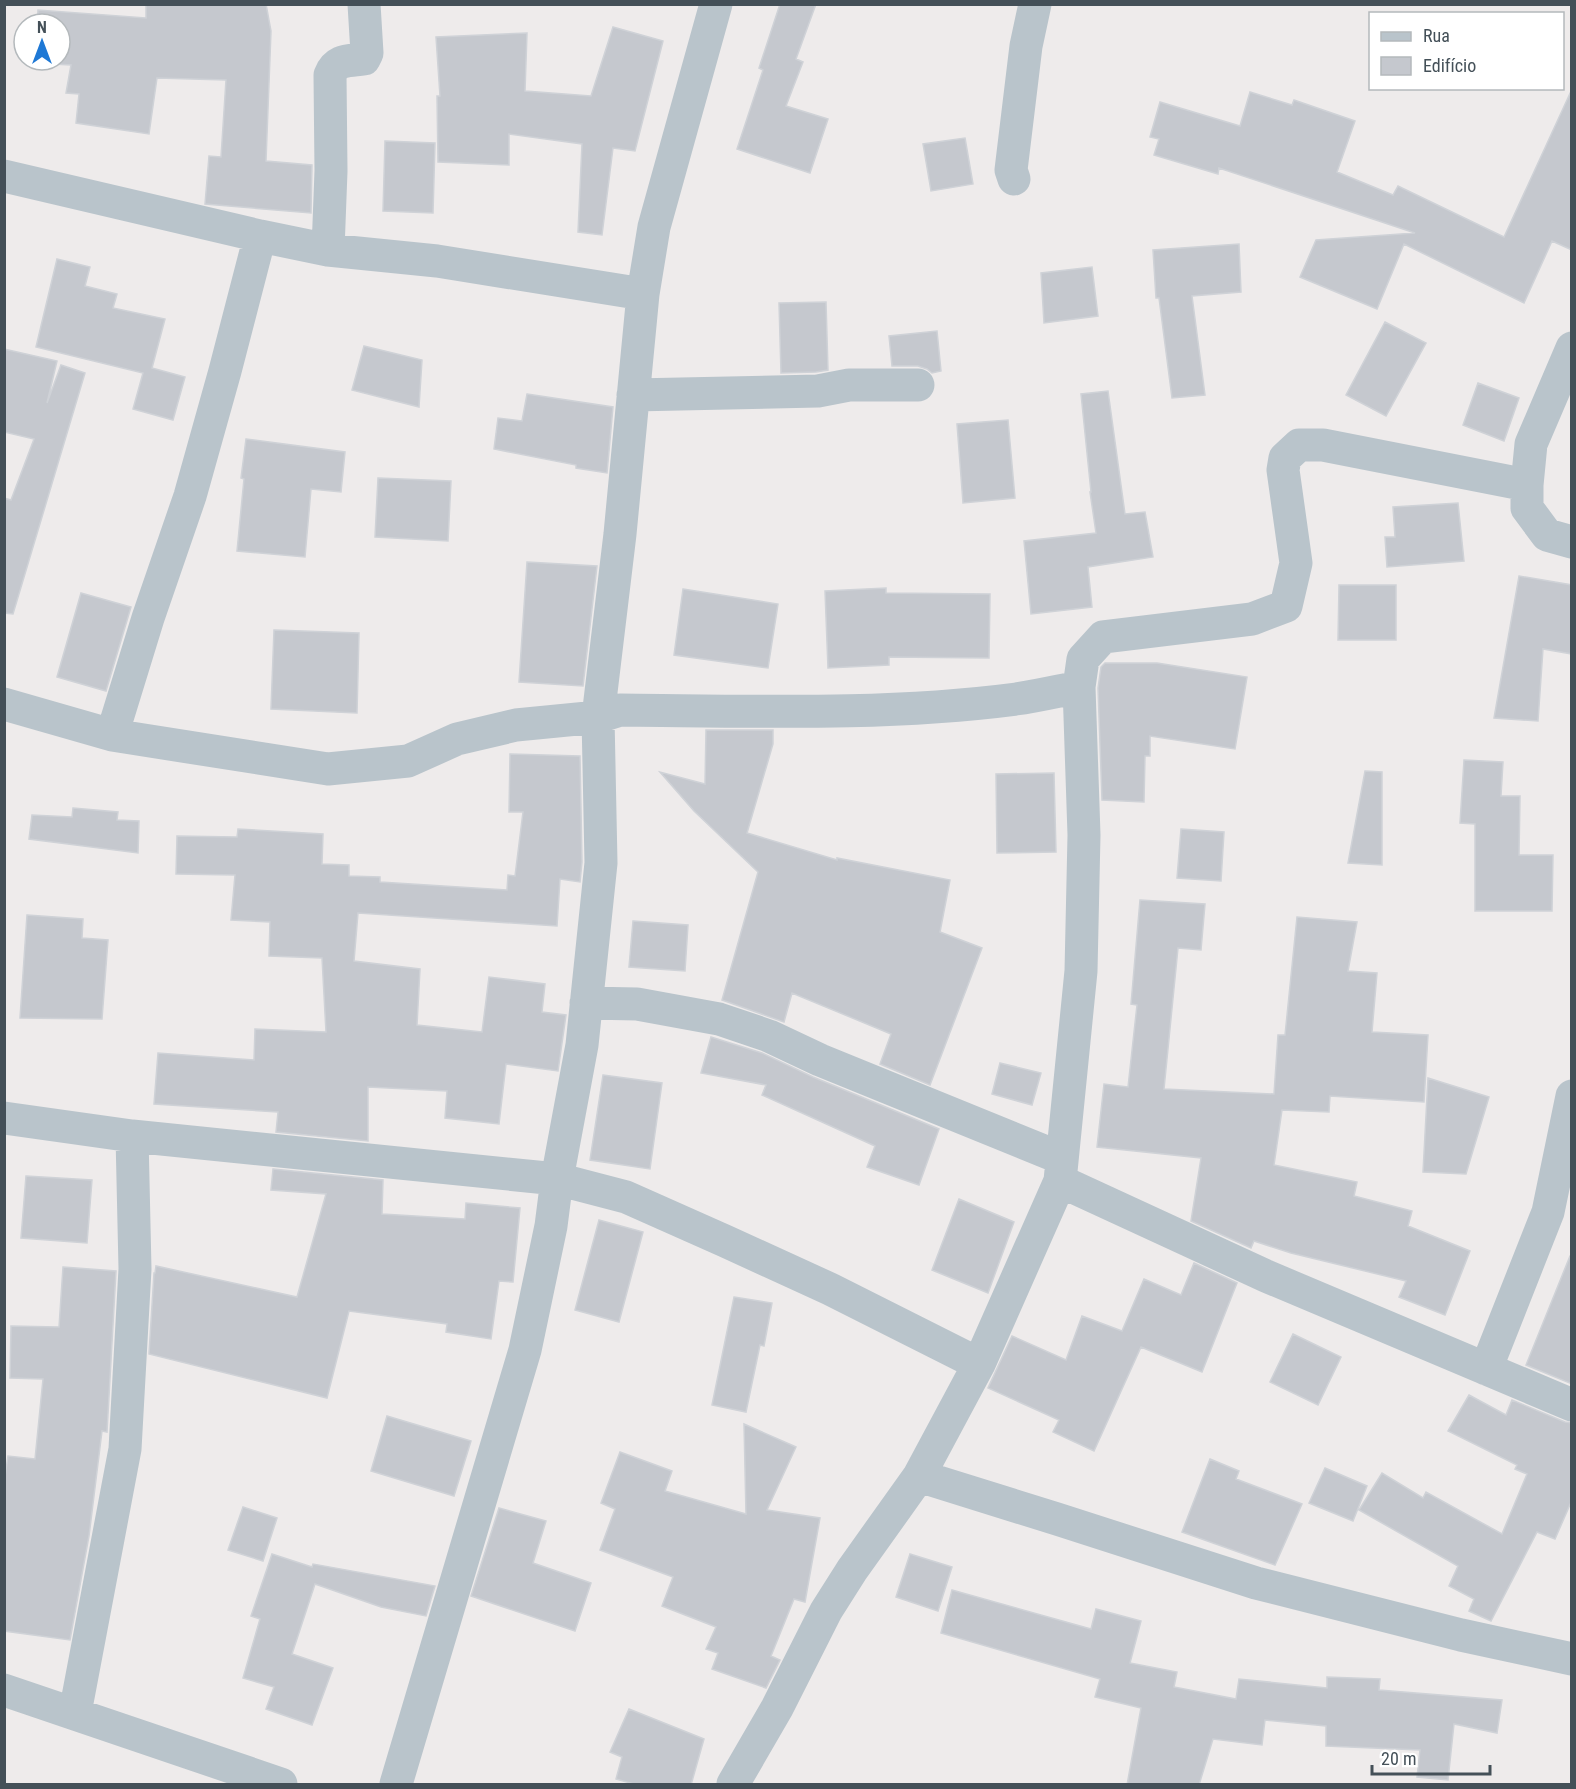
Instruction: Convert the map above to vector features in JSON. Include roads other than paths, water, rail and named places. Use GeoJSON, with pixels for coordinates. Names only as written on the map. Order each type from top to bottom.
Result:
{"type":"FeatureCollection","features":[{"type":"Feature","properties":{"kind":"street"},"geometry":{"type":"LineString","coordinates":[[328,250],[331,171],[330,75],[333,67],[340,63],[364,59],[367,53],[364,4]]}},
{"type":"Feature","properties":{"kind":"street"},"geometry":{"type":"LineString","coordinates":[[396,1785],[525,1350],[551,1226],[557,1179],[582,1045],[601,863],[598,717],[620,534],[642,294],[654,227],[716,4]]}},
{"type":"Feature","properties":{"kind":"street"},"geometry":{"type":"LineString","coordinates":[[1014,178],[1011,170],[1026,45],[1035,4]]}},
{"type":"Feature","properties":{"kind":"street"},"geometry":{"type":"LineString","coordinates":[[4,176],[328,250],[437,261],[642,294]]}},
{"type":"Feature","properties":{"kind":"street"},"geometry":{"type":"LineString","coordinates":[[112,735],[148,618],[190,496],[260,236]]}},
{"type":"Feature","properties":{"kind":"street"},"geometry":{"type":"LineString","coordinates":[[1572,348],[1531,444],[1527,485],[1527,508],[1547,535],[1572,542]]}},
{"type":"Feature","properties":{"kind":"street"},"geometry":{"type":"LineString","coordinates":[[633,394],[818,391],[849,385],[918,385]]}},
{"type":"Feature","properties":{"kind":"street"},"geometry":{"type":"LineString","coordinates":[[733,1785],[777,1708],[826,1611],[852,1570],[919,1476],[979,1364],[1060,1170],[1081,971],[1084,835],[1079,687],[1083,659],[1103,637],[1252,619],[1286,606],[1296,563],[1283,470],[1285,458],[1299,445],[1323,445],[1527,485]]}},
{"type":"Feature","properties":{"kind":"street"},"geometry":{"type":"LineString","coordinates":[[4,704],[112,735],[328,769],[408,761],[457,739],[516,725],[598,717],[620,710],[816,711],[938,707],[1019,699],[1079,687]]}},
{"type":"Feature","properties":{"kind":"street"},"geometry":{"type":"LineString","coordinates":[[586,1003],[637,1004],[719,1019],[770,1036],[1060,1170],[1266,1276],[1572,1405]]}},
{"type":"Feature","properties":{"kind":"street"},"geometry":{"type":"LineString","coordinates":[[1486,1369],[1560,1214],[1572,1096]]}},
{"type":"Feature","properties":{"kind":"street"},"geometry":{"type":"LineString","coordinates":[[4,1118],[132,1136],[557,1179],[626,1197],[830,1289],[979,1364]]}},
{"type":"Feature","properties":{"kind":"street"},"geometry":{"type":"LineString","coordinates":[[75,1713],[125,1449],[135,1269],[132,1136]]}},
{"type":"Feature","properties":{"kind":"street"},"geometry":{"type":"LineString","coordinates":[[919,1476],[1256,1583],[1461,1635],[1572,1659]]}},
{"type":"Feature","properties":{"kind":"street"},"geometry":{"type":"LineString","coordinates":[[4,1690],[281,1785]]}}]}
